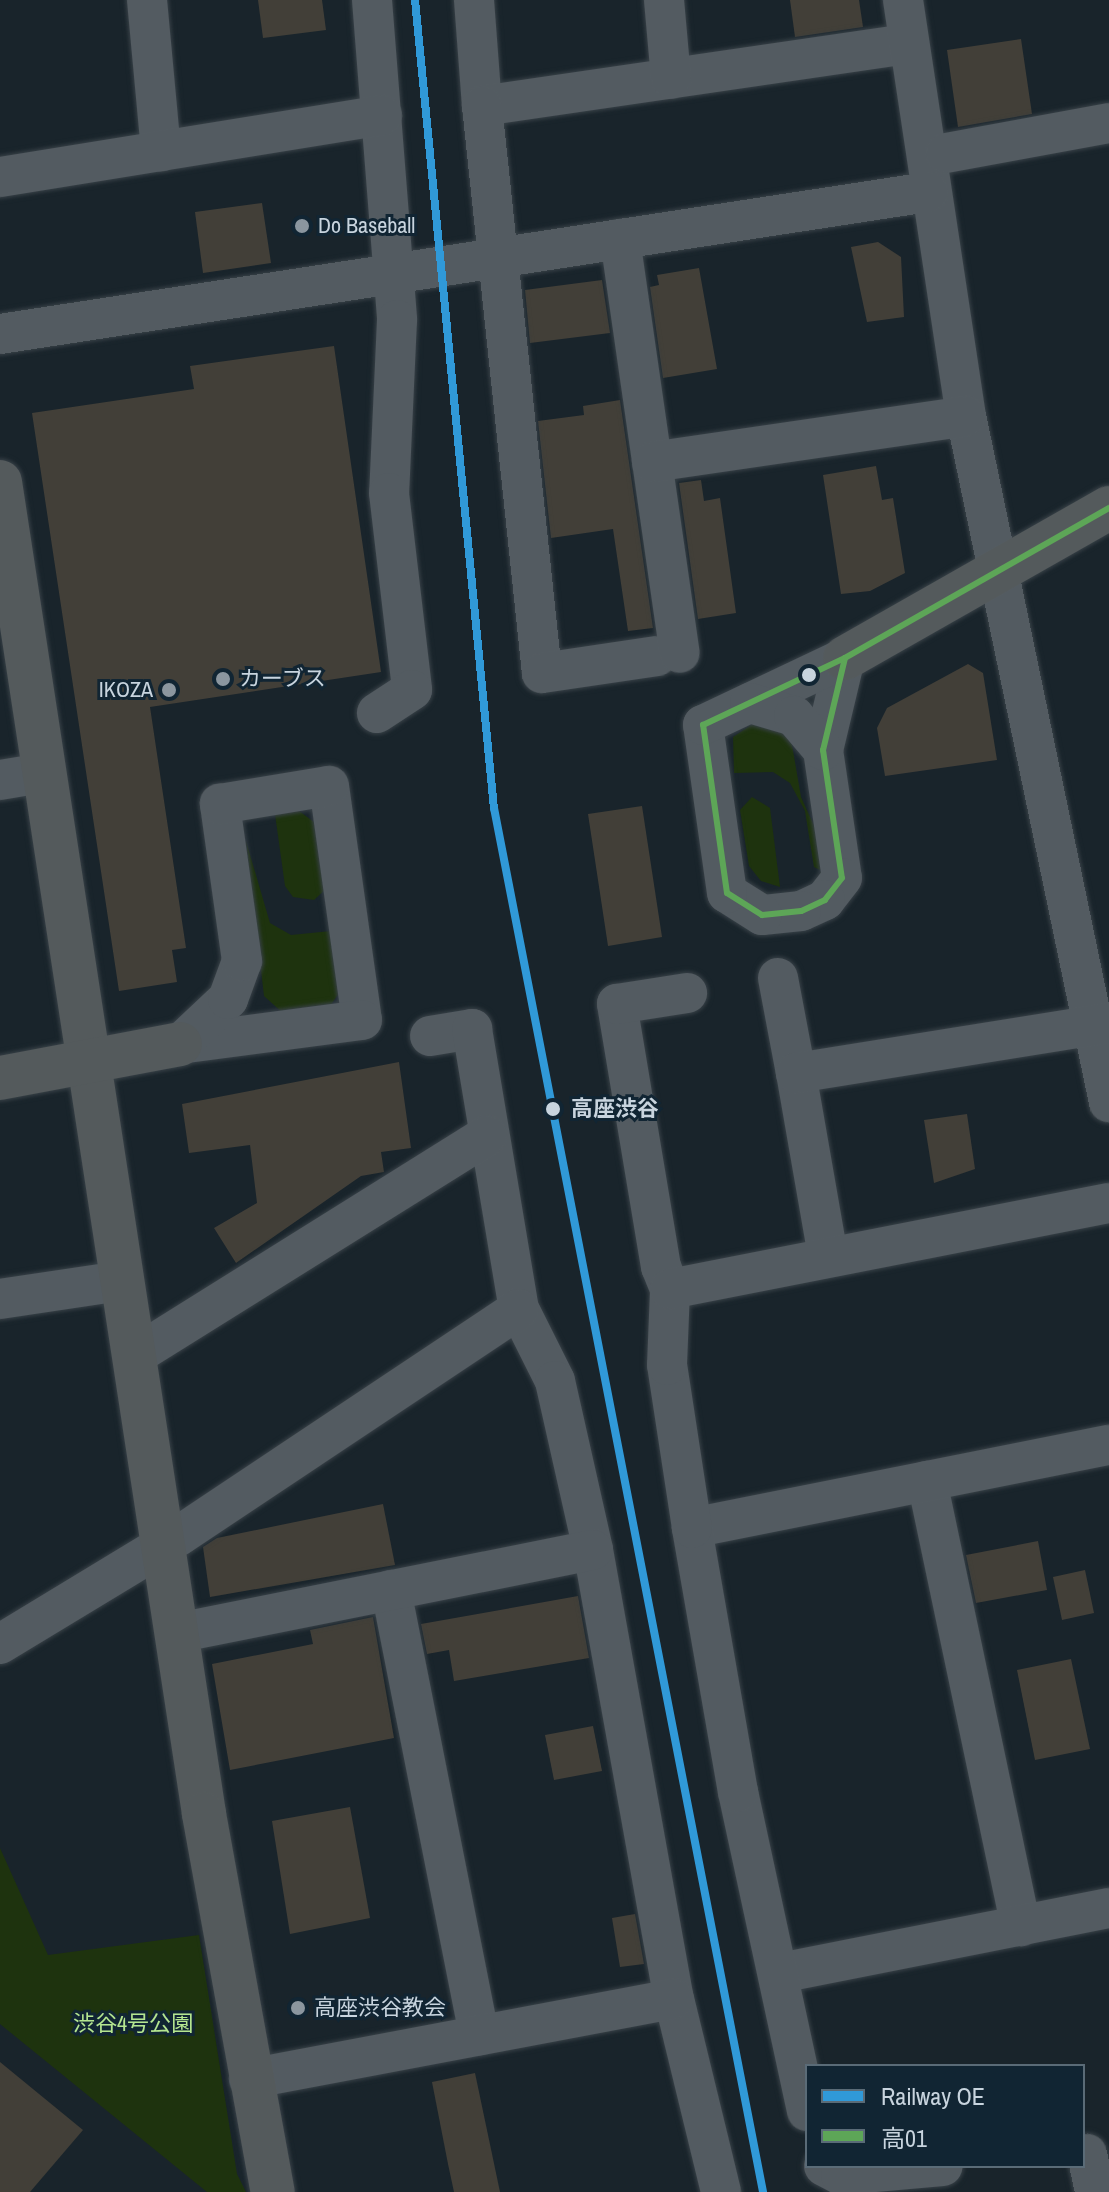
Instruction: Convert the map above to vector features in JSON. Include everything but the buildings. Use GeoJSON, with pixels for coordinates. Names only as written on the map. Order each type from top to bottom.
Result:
{"type":"FeatureCollection","features":[{"type":"Feature","properties":{"kind":"street"},"geometry":{"type":"LineString","coordinates":[[147,0],[161,151]]}},
{"type":"Feature","properties":{"kind":"street"},"geometry":{"type":"LineString","coordinates":[[372,0],[393,273],[389,493],[412,690],[377,713]]}},
{"type":"Feature","properties":{"kind":"street"},"geometry":{"type":"LineString","coordinates":[[474,0],[494,259],[542,673],[669,654],[652,462],[620,239]]}},
{"type":"Feature","properties":{"kind":"street"},"geometry":{"type":"LineString","coordinates":[[664,0],[671,79]]}},
{"type":"Feature","properties":{"kind":"street"},"geometry":{"type":"LineString","coordinates":[[903,0],[928,192],[966,416],[1102,1022],[1109,1102]]}},
{"type":"Feature","properties":{"kind":"street"},"geometry":{"type":"LineString","coordinates":[[482,106],[909,44]]}},
{"type":"Feature","properties":{"kind":"street"},"geometry":{"type":"LineString","coordinates":[[0,177],[382,115]]}},
{"type":"Feature","properties":{"kind":"street"},"geometry":{"type":"LineString","coordinates":[[946,153],[1109,123]]}},
{"type":"Feature","properties":{"kind":"street"},"geometry":{"type":"LineString","coordinates":[[0,334],[928,192]]}},
{"type":"Feature","properties":{"kind":"street"},"geometry":{"type":"LineString","coordinates":[[652,462],[966,416]]}},
{"type":"Feature","properties":{"kind":"street"},"geometry":{"type":"LineString","coordinates":[[2,504],[21,776],[89,1060],[121,1281],[249,2079],[273,2192]]}},
{"type":"Feature","properties":{"kind":"street"},"geometry":{"type":"LineString","coordinates":[[845,658],[823,750],[842,878],[825,900],[801,911],[762,915],[727,893],[703,725],[845,658],[1109,508]]}},
{"type":"Feature","properties":{"kind":"street"},"geometry":{"type":"LineString","coordinates":[[750,703],[794,716],[823,750]]}},
{"type":"Feature","properties":{"kind":"street"},"geometry":{"type":"LineString","coordinates":[[0,1078],[180,1044],[289,1032],[362,1020],[329,786],[220,804],[242,961],[254,998],[289,1032]]}},
{"type":"Feature","properties":{"kind":"street"},"geometry":{"type":"LineString","coordinates":[[180,1044],[228,999],[242,961]]}},
{"type":"Feature","properties":{"kind":"street"},"geometry":{"type":"LineString","coordinates":[[778,978],[828,1256]]}},
{"type":"Feature","properties":{"kind":"street"},"geometry":{"type":"LineString","coordinates":[[687,993],[617,1004],[661,1267],[670,1289],[667,1365],[692,1528],[738,1792],[780,1973],[805,2101]]}},
{"type":"Feature","properties":{"kind":"street"},"geometry":{"type":"LineString","coordinates":[[796,1073],[1102,1022]]}},
{"type":"Feature","properties":{"kind":"street"},"geometry":{"type":"LineString","coordinates":[[430,1036],[472,1029],[487,1135],[519,1309],[555,1381],[593,1550],[674,1999],[721,2192]]}},
{"type":"Feature","properties":{"kind":"street"},"geometry":{"type":"LineString","coordinates":[[136,1366],[487,1135]]}},
{"type":"Feature","properties":{"kind":"street"},"geometry":{"type":"LineString","coordinates":[[670,1289],[1109,1203]]}},
{"type":"Feature","properties":{"kind":"street"},"geometry":{"type":"LineString","coordinates":[[0,1299],[121,1281]]}},
{"type":"Feature","properties":{"kind":"street"},"geometry":{"type":"LineString","coordinates":[[0,1644],[161,1533],[519,1309]]}},
{"type":"Feature","properties":{"kind":"street"},"geometry":{"type":"LineString","coordinates":[[692,1528],[1109,1445]]}},
{"type":"Feature","properties":{"kind":"street"},"geometry":{"type":"LineString","coordinates":[[927,1481],[1021,1926]]}},
{"type":"Feature","properties":{"kind":"street"},"geometry":{"type":"LineString","coordinates":[[177,1633],[593,1550]]}},
{"type":"Feature","properties":{"kind":"street"},"geometry":{"type":"LineString","coordinates":[[391,1590],[479,2035]]}},
{"type":"Feature","properties":{"kind":"street"},"geometry":{"type":"LineString","coordinates":[[780,1973],[1109,1908]]}},
{"type":"Feature","properties":{"kind":"street"},"geometry":{"type":"LineString","coordinates":[[249,2079],[674,1999]]}},
{"type":"Feature","properties":{"kind":"street"},"geometry":{"type":"LineString","coordinates":[[836,2178],[925,2168]]}},
{"type":"Feature","properties":{"kind":"green space"},"geometry":{"type":"Polygon","coordinates":[[[760,719],[791,739],[801,797],[827,854],[820,870],[814,867],[805,811],[790,783],[773,772],[734,773],[733,737],[760,719]]]}},
{"type":"Feature","properties":{"kind":"green space"},"geometry":{"type":"Polygon","coordinates":[[[752,797],[770,808],[780,887],[761,881],[749,866],[740,810],[752,797]]]}},
{"type":"Feature","properties":{"kind":"green space"},"geometry":{"type":"Polygon","coordinates":[[[274,807],[294,807],[319,826],[328,887],[314,900],[293,897],[285,886],[274,807]]]}},
{"type":"Feature","properties":{"kind":"green space"},"geometry":{"type":"Polygon","coordinates":[[[246,841],[270,923],[291,935],[331,931],[339,993],[330,1006],[284,1014],[264,996],[246,841]]]}},
{"type":"Feature","properties":{"kind":"green space","name":"渋谷4号公園"},"geometry":{"type":"Polygon","coordinates":[[[0,1848],[48,1955],[199,1935],[237,2174],[246,2192],[207,2192],[0,2024],[0,1848]]]}},
{"type":"Feature","properties":{"kind":"rail line","name":"OE"},"geometry":{"type":"LineString","coordinates":[[415,0],[494,808],[763,2192]]}},
{"type":"Feature","properties":{"kind":"transit line","name":"高01"},"geometry":{"type":"LineString","coordinates":[[845,658],[1109,508]]}},
{"type":"Feature","properties":{"kind":"transit line","name":"高01"},"geometry":{"type":"LineString","coordinates":[[845,658],[823,750],[842,878],[825,900],[801,911],[762,915],[727,893],[703,725],[845,658]]}},
{"type":"Feature","properties":{"kind":"place","name":"Do Baseball"},"geometry":{"type":"Point","coordinates":[302,226]}},
{"type":"Feature","properties":{"kind":"place","name":"カーブス"},"geometry":{"type":"Point","coordinates":[223,679]}},
{"type":"Feature","properties":{"kind":"place","name":"IKOZA"},"geometry":{"type":"Point","coordinates":[169,690]}},
{"type":"Feature","properties":{"kind":"place","name":"高座渋谷"},"geometry":{"type":"Point","coordinates":[553,1109]}},
{"type":"Feature","properties":{"kind":"place","name":"高座渋谷教会"},"geometry":{"type":"Point","coordinates":[298,2008]}}]}
